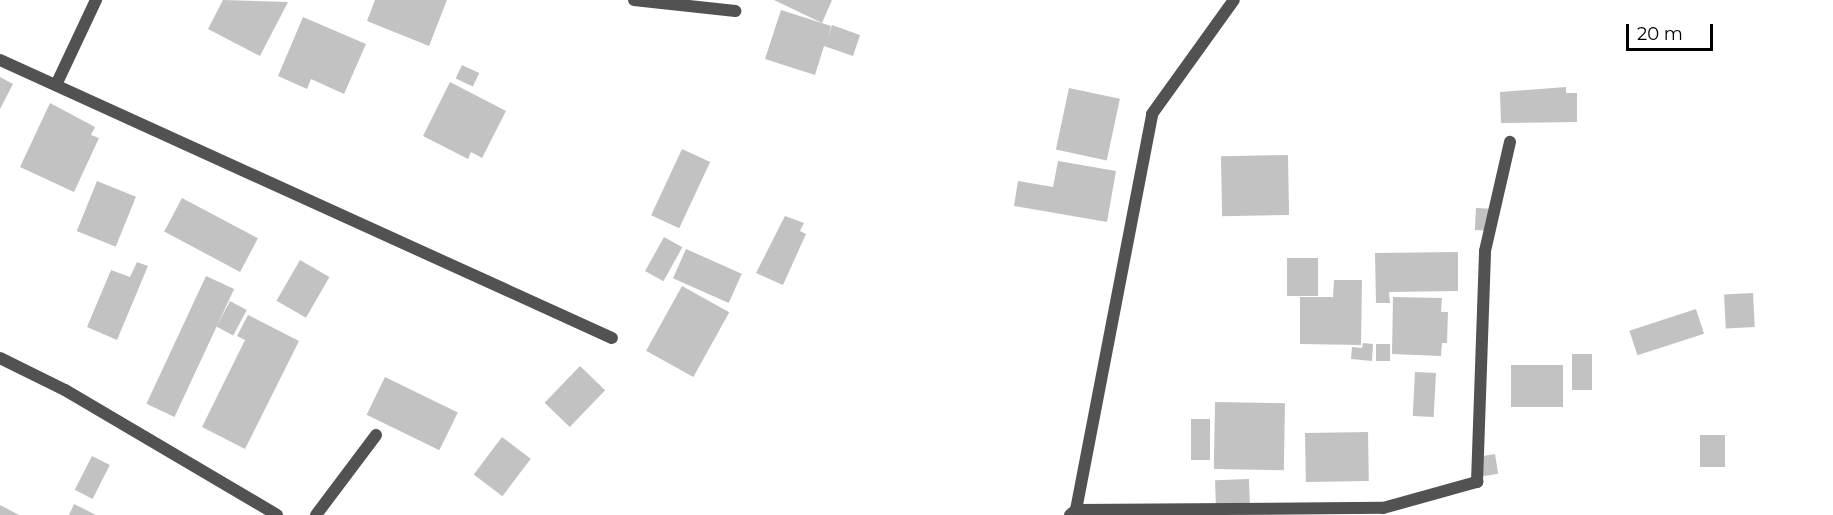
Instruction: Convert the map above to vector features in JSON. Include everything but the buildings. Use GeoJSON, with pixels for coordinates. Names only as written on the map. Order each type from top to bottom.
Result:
{"type":"FeatureCollection","features":[{"type":"Feature","properties":{"kind":"street"},"geometry":{"type":"LineString","coordinates":[[56,85],[96,0]]}},
{"type":"Feature","properties":{"kind":"street"},"geometry":{"type":"LineString","coordinates":[[634,0],[735,11],[723,0]]}},
{"type":"Feature","properties":{"kind":"street"},"geometry":{"type":"LineString","coordinates":[[1234,0],[1152,114],[1073,513],[1383,508],[1477,482],[1485,251],[1510,142]]}},
{"type":"Feature","properties":{"kind":"street"},"geometry":{"type":"LineString","coordinates":[[0,60],[612,338]]}},
{"type":"Feature","properties":{"kind":"street"},"geometry":{"type":"LineString","coordinates":[[0,358],[65,390],[277,515]]}},
{"type":"Feature","properties":{"kind":"street"},"geometry":{"type":"LineString","coordinates":[[316,515],[376,435]]}}]}
